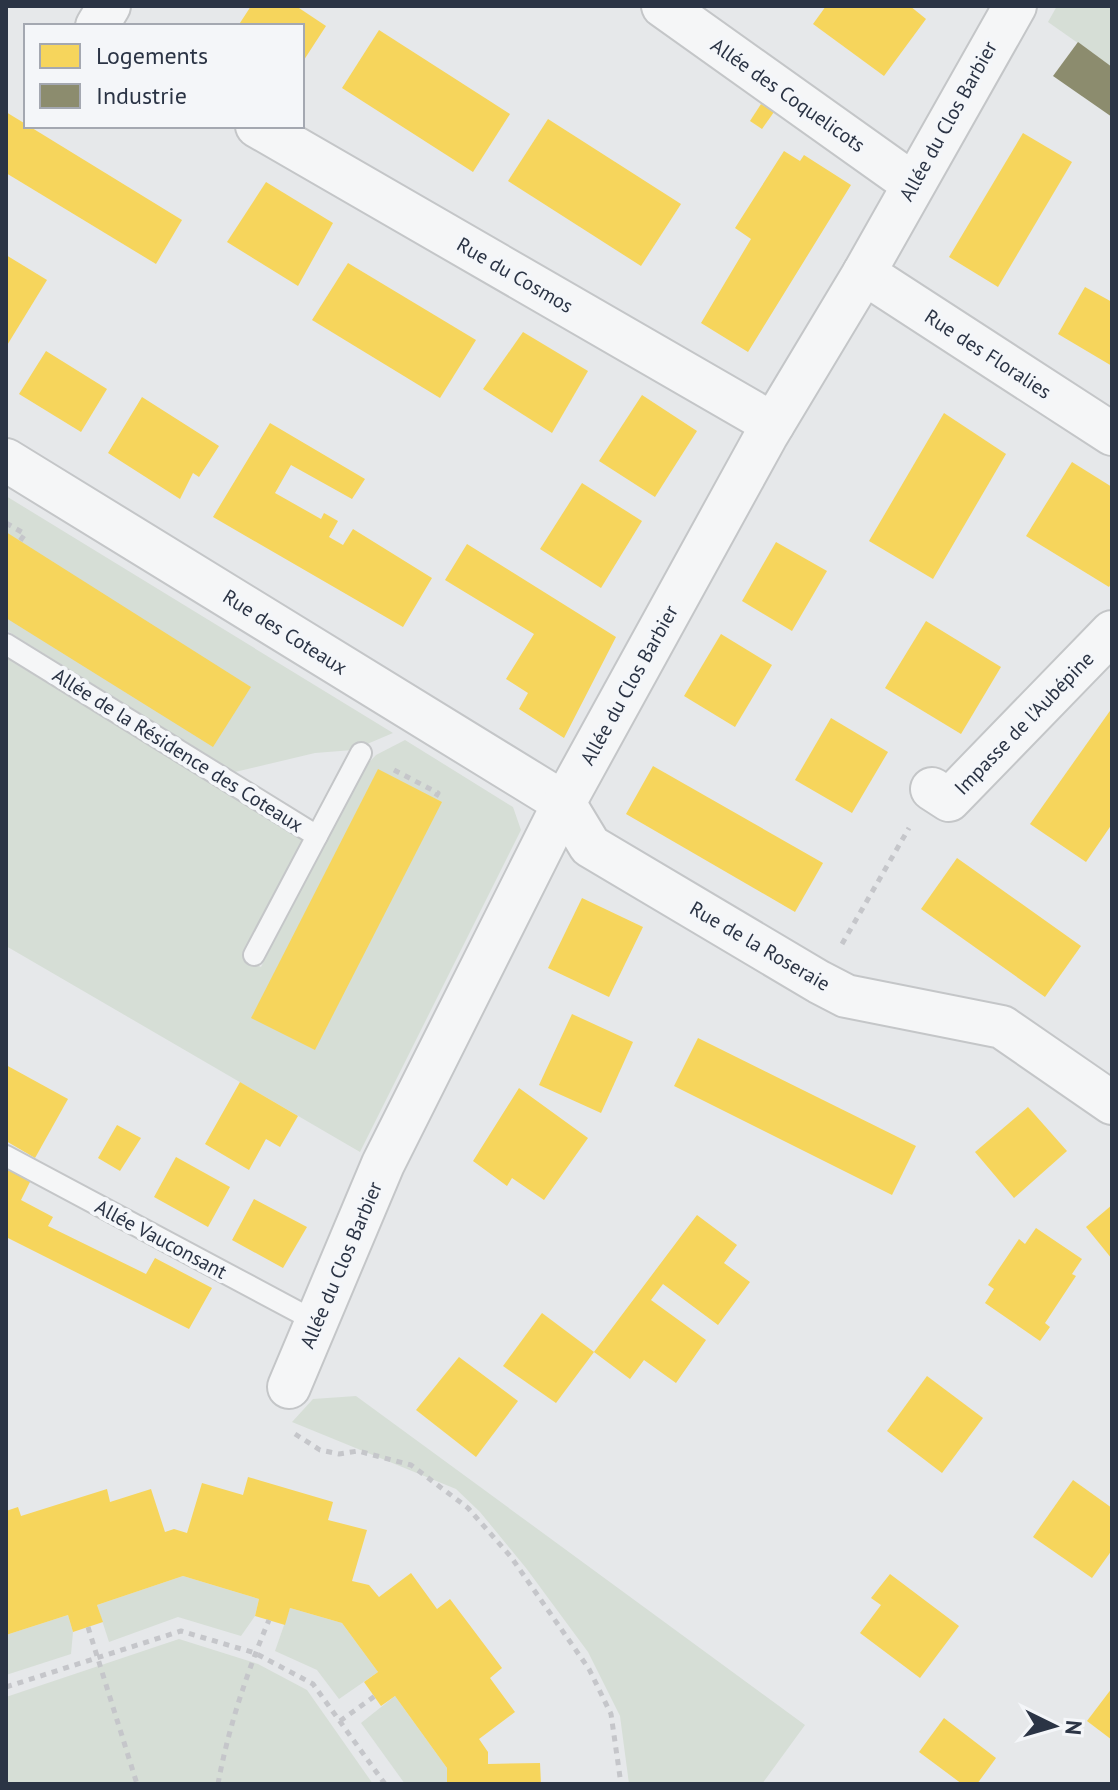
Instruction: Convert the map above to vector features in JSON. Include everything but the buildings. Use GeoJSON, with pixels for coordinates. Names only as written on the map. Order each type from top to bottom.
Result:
{"type":"FeatureCollection","features":[{"type":"Feature","properties":{"kind":"street"},"geometry":{"type":"LineString","coordinates":[[98,24],[109,6]]}},
{"type":"Feature","properties":{"kind":"street","name":"Allée des Coquelicots"},"geometry":{"type":"LineString","coordinates":[[663,6],[913,184]]}},
{"type":"Feature","properties":{"kind":"street","name":"Allée du Clos Barbier"},"geometry":{"type":"LineString","coordinates":[[289,1387],[383,1164],[564,803],[773,424],[864,273],[1015,6]]}},
{"type":"Feature","properties":{"kind":"street","name":"Rue du Cosmos"},"geometry":{"type":"LineString","coordinates":[[260,128],[773,424]]}},
{"type":"Feature","properties":{"kind":"street","name":"Rue des Floralies"},"geometry":{"type":"LineString","coordinates":[[864,273],[1112,434]]}},
{"type":"Feature","properties":{"kind":"street","name":"Rue des Coteaux"},"geometry":{"type":"LineString","coordinates":[[6,460],[564,803]]}},
{"type":"Feature","properties":{"kind":"street","name":"Impasse de l'Aubépine"},"geometry":{"type":"LineString","coordinates":[[932,789],[949,800],[1112,632]]}},
{"type":"Feature","properties":{"kind":"street","name":"Rue de la Roseraie"},"geometry":{"type":"LineString","coordinates":[[564,803],[590,846],[819,982],[846,996],[1002,1027],[1112,1103]]}},
{"type":"Feature","properties":{"kind":"lane","name":"Allée de la Résidence des Coteaux"},"geometry":{"type":"LineString","coordinates":[[6,644],[317,836],[254,955]]}},
{"type":"Feature","properties":{"kind":"lane"},"geometry":{"type":"LineString","coordinates":[[317,836],[361,753]]}},
{"type":"Feature","properties":{"kind":"lane","name":"Allée Vauconsant"},"geometry":{"type":"LineString","coordinates":[[6,1156],[317,1322]]}},
{"type":"Feature","properties":{"kind":"path"},"geometry":{"type":"LineString","coordinates":[[6,523],[25,534],[20,541]]}},
{"type":"Feature","properties":{"kind":"path"},"geometry":{"type":"LineString","coordinates":[[361,753],[438,793],[435,798]]}},
{"type":"Feature","properties":{"kind":"path"},"geometry":{"type":"LineString","coordinates":[[819,982],[932,789]]}},
{"type":"Feature","properties":{"kind":"path"},"geometry":{"type":"LineString","coordinates":[[286,1429],[320,1450],[339,1454],[358,1451],[411,1465],[468,1508],[511,1557],[589,1669],[611,1714],[621,1784]]}},
{"type":"Feature","properties":{"kind":"path"},"geometry":{"type":"LineString","coordinates":[[218,1784],[222,1761],[255,1653],[269,1620]]}},
{"type":"Feature","properties":{"kind":"path"},"geometry":{"type":"LineString","coordinates":[[88,1627],[137,1784]]}},
{"type":"Feature","properties":{"kind":"path"},"geometry":{"type":"LineString","coordinates":[[6,1687],[181,1631],[255,1653],[313,1684],[385,1784]]}},
{"type":"Feature","properties":{"kind":"path"},"geometry":{"type":"LineString","coordinates":[[340,1721],[375,1696]]}},
{"type":"Feature","properties":{"kind":"shaded area"},"geometry":{"type":"Polygon","coordinates":[[[1057,6],[1112,6],[1112,67],[1048,22],[1057,6]]]}},
{"type":"Feature","properties":{"kind":"shaded area"},"geometry":{"type":"Polygon","coordinates":[[[6,496],[393,733],[353,750],[315,753],[235,772],[6,630],[6,496]]]}},
{"type":"Feature","properties":{"kind":"shaded area"},"geometry":{"type":"Polygon","coordinates":[[[6,658],[304,840],[243,958],[261,967],[359,773],[376,755],[405,740],[513,807],[521,830],[360,1152],[6,946],[6,658]]]}},
{"type":"Feature","properties":{"kind":"shaded area"},"geometry":{"type":"Polygon","coordinates":[[[356,1396],[805,1725],[762,1784],[629,1784],[620,1716],[588,1652],[480,1512],[456,1489],[292,1422],[313,1399],[356,1396]]]}},
{"type":"Feature","properties":{"kind":"shaded area"},"geometry":{"type":"Polygon","coordinates":[[[183,1576],[259,1599],[255,1616],[241,1636],[178,1617],[109,1642],[97,1605],[183,1576]]]}},
{"type":"Feature","properties":{"kind":"shaded area"},"geometry":{"type":"Polygon","coordinates":[[[290,1608],[342,1623],[378,1672],[339,1699],[317,1670],[275,1651],[290,1608]]]}},
{"type":"Feature","properties":{"kind":"shaded area"},"geometry":{"type":"Polygon","coordinates":[[[68,1615],[73,1632],[71,1654],[6,1675],[6,1635],[68,1615]]]}},
{"type":"Feature","properties":{"kind":"shaded area"},"geometry":{"type":"Polygon","coordinates":[[[179,1639],[258,1664],[307,1690],[373,1784],[6,1784],[6,1697],[179,1639]]]}},
{"type":"Feature","properties":{"kind":"shaded area"},"geometry":{"type":"Polygon","coordinates":[[[395,1696],[447,1768],[447,1784],[405,1784],[361,1723],[395,1696]]]}}]}
